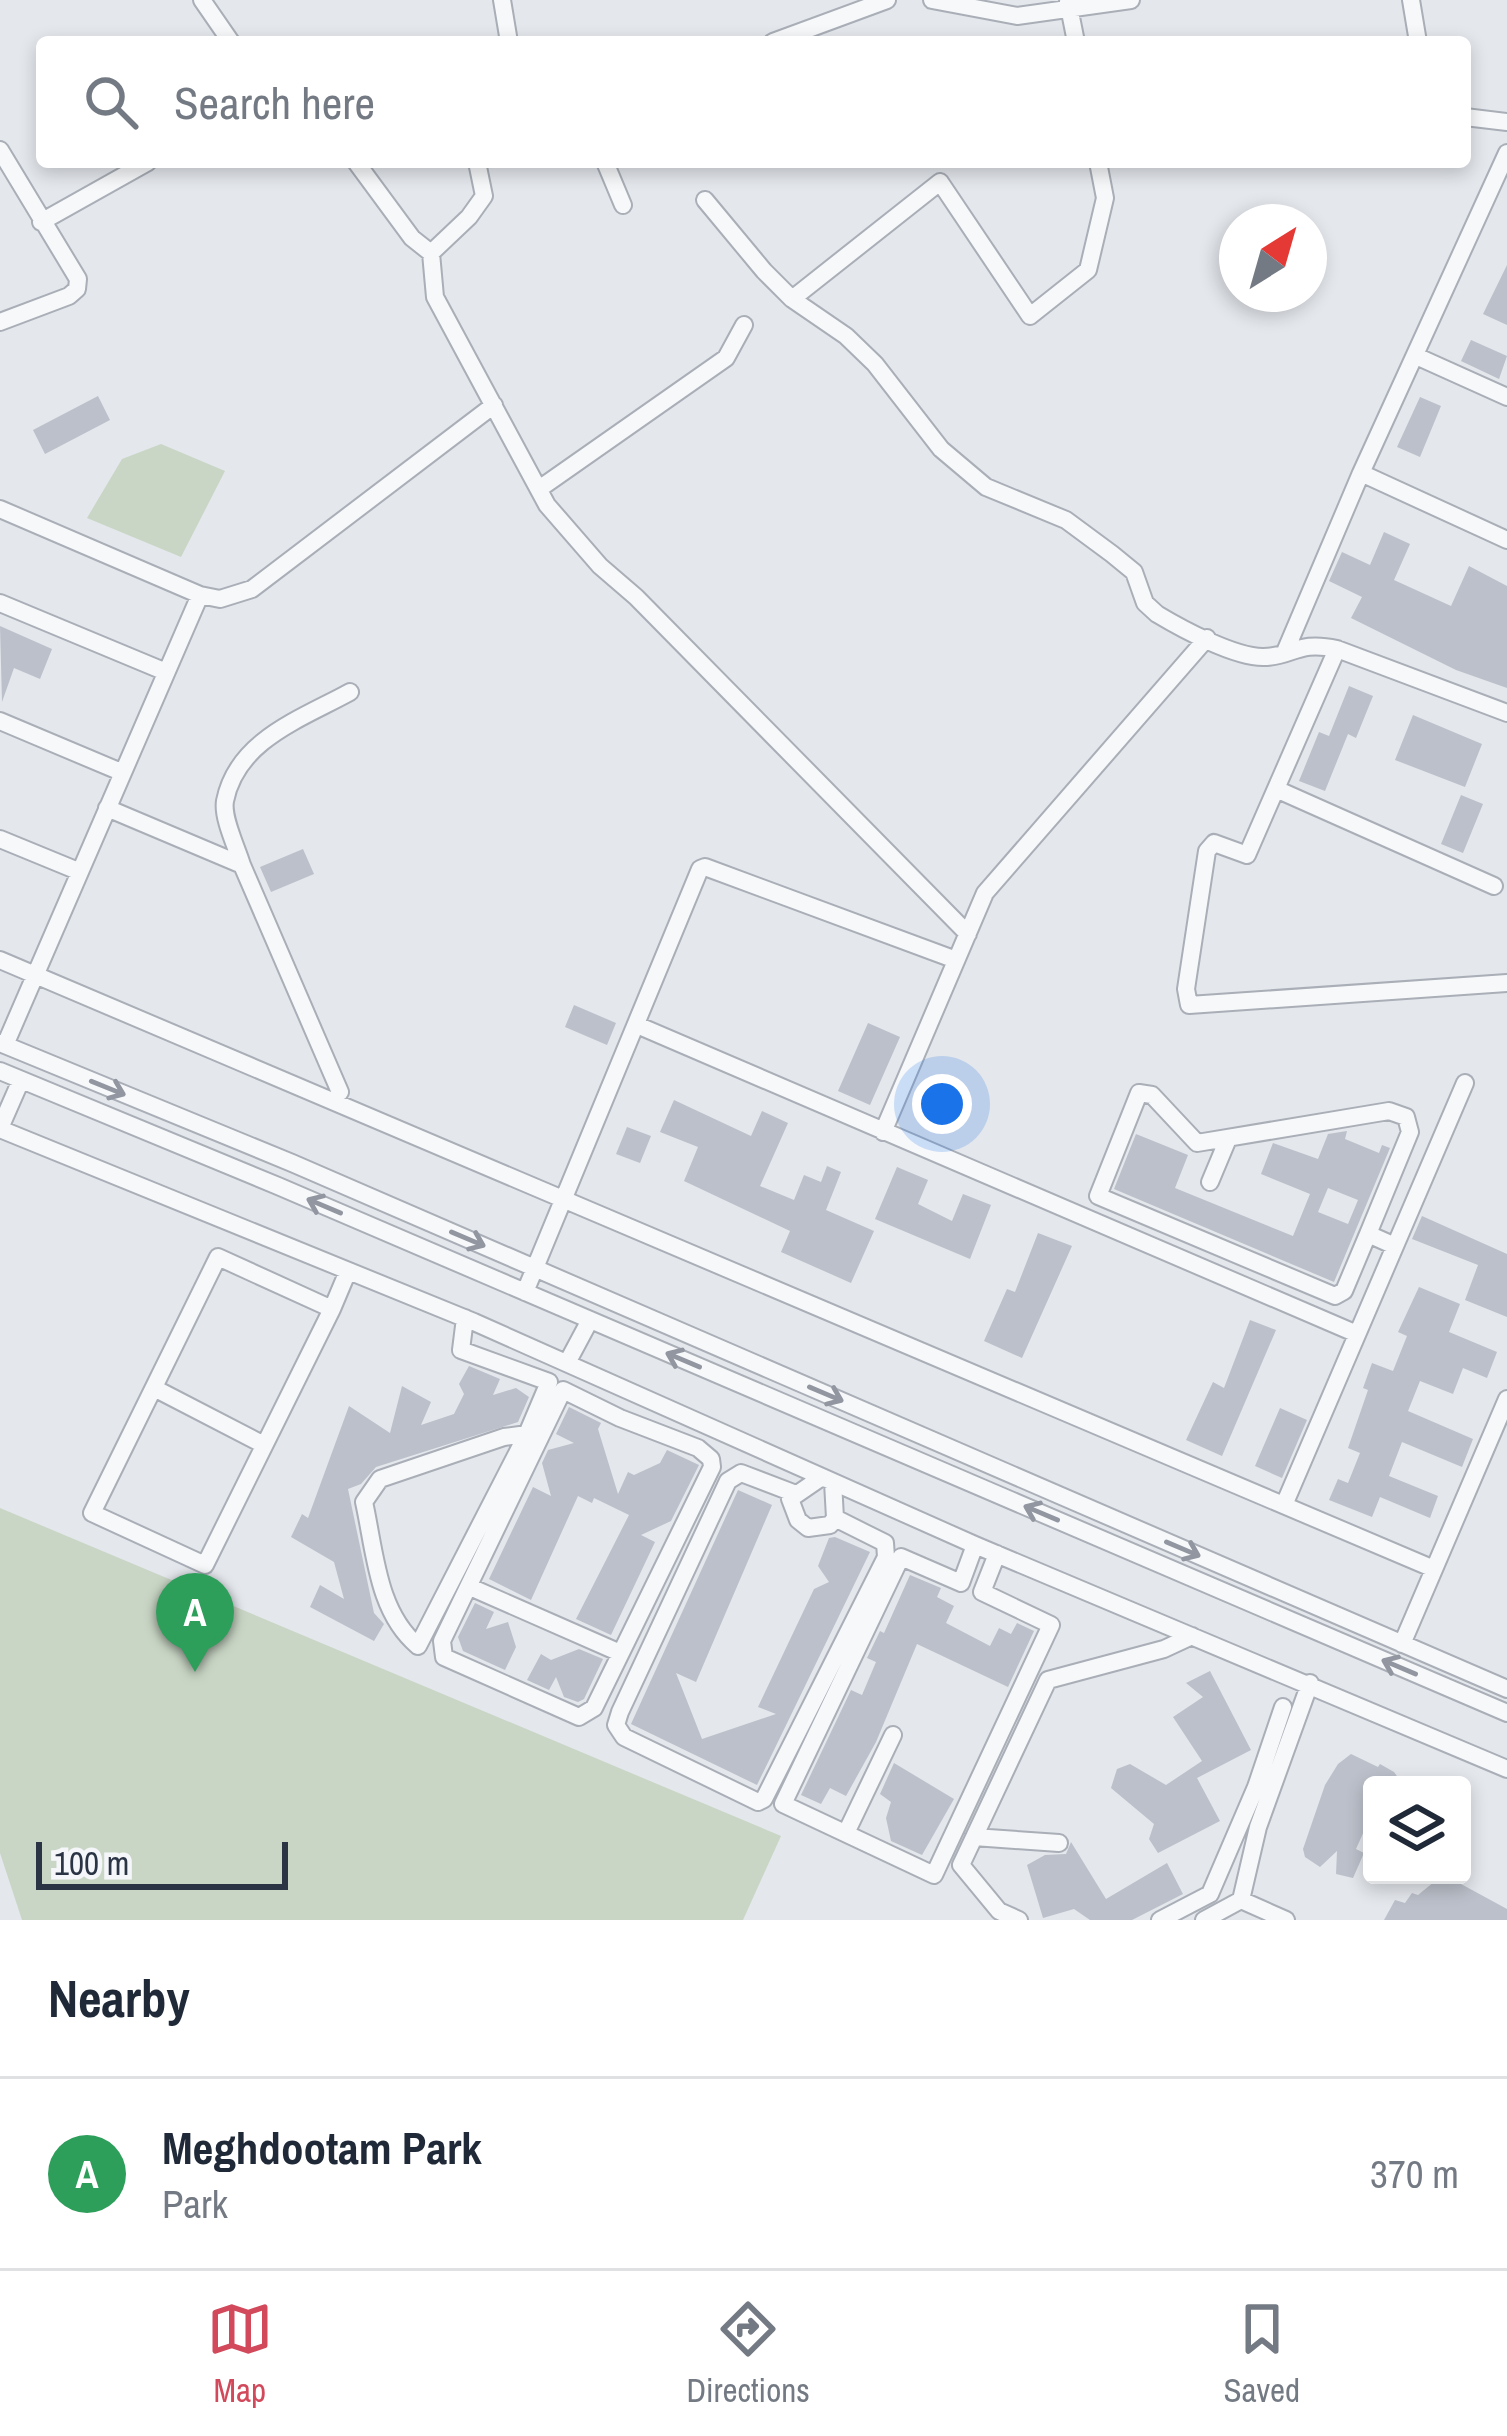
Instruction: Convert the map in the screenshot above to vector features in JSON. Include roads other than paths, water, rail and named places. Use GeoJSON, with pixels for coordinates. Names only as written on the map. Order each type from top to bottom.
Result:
{"type":"FeatureCollection","features":[{"type":"Feature","properties":{"kind":"street"},"geometry":{"type":"LineString","coordinates":[[202,0],[227,36]]}},
{"type":"Feature","properties":{"kind":"street"},"geometry":{"type":"LineString","coordinates":[[502,0],[508,36]]}},
{"type":"Feature","properties":{"kind":"street"},"geometry":{"type":"LineString","coordinates":[[789,36],[886,0]]}},
{"type":"Feature","properties":{"kind":"street"},"geometry":{"type":"LineString","coordinates":[[932,0],[1017,16],[1069,4],[1131,0]]}},
{"type":"Feature","properties":{"kind":"street"},"geometry":{"type":"LineString","coordinates":[[1411,0],[1417,36]]}},
{"type":"Feature","properties":{"kind":"street"},"geometry":{"type":"LineString","coordinates":[[1069,4],[1075,36]]}},
{"type":"Feature","properties":{"kind":"street"},"geometry":{"type":"LineString","coordinates":[[1471,117],[1507,122]]}},
{"type":"Feature","properties":{"kind":"street"},"geometry":{"type":"LineString","coordinates":[[0,150],[78,279],[77,289],[69,296],[0,322]]}},
{"type":"Feature","properties":{"kind":"street"},"geometry":{"type":"LineString","coordinates":[[1285,652],[1507,153]]}},
{"type":"Feature","properties":{"kind":"street"},"geometry":{"type":"LineString","coordinates":[[41,221],[137,168]]}},
{"type":"Feature","properties":{"kind":"street"},"geometry":{"type":"LineString","coordinates":[[362,168],[412,238],[431,253],[435,296],[547,505],[600,566],[968,934]]}},
{"type":"Feature","properties":{"kind":"street"},"geometry":{"type":"LineString","coordinates":[[431,253],[484,196],[478,168]]}},
{"type":"Feature","properties":{"kind":"street"},"geometry":{"type":"LineString","coordinates":[[608,168],[623,205]]}},
{"type":"Feature","properties":{"kind":"street"},"geometry":{"type":"LineString","coordinates":[[792,299],[940,182],[1030,316],[1088,270],[1105,198],[1099,168]]}},
{"type":"Feature","properties":{"kind":"street"},"geometry":{"type":"LineString","coordinates":[[705,200],[764,272],[792,299],[846,336],[885,377],[940,449],[986,487],[1066,520],[1134,572],[1145,603],[1157,614],[1259,658],[1314,644],[1337,649],[1507,713]]}},
{"type":"Feature","properties":{"kind":"street"},"geometry":{"type":"LineString","coordinates":[[539,489],[726,358],[744,325]]}},
{"type":"Feature","properties":{"kind":"street"},"geometry":{"type":"LineString","coordinates":[[1416,356],[1507,397]]}},
{"type":"Feature","properties":{"kind":"street"},"geometry":{"type":"LineString","coordinates":[[0,509],[200,595],[220,599],[252,589],[494,406]]}},
{"type":"Feature","properties":{"kind":"street"},"geometry":{"type":"LineString","coordinates":[[1361,473],[1507,540]]}},
{"type":"Feature","properties":{"kind":"street"},"geometry":{"type":"LineString","coordinates":[[200,595],[2,1044],[292,1163],[1507,1689]]}},
{"type":"Feature","properties":{"kind":"street"},"geometry":{"type":"LineString","coordinates":[[0,603],[166,672]]}},
{"type":"Feature","properties":{"kind":"street"},"geometry":{"type":"LineString","coordinates":[[883,1132],[985,892],[1207,638]]}},
{"type":"Feature","properties":{"kind":"street"},"geometry":{"type":"LineString","coordinates":[[1337,649],[1247,855],[1214,843],[1207,850],[1186,989],[1189,1005],[1507,983]]}},
{"type":"Feature","properties":{"kind":"street"},"geometry":{"type":"LineString","coordinates":[[340,1092],[242,865],[224,805],[242,762],[259,742],[350,692]]}},
{"type":"Feature","properties":{"kind":"street"},"geometry":{"type":"LineString","coordinates":[[0,721],[122,772]]}},
{"type":"Feature","properties":{"kind":"street"},"geometry":{"type":"LineString","coordinates":[[1276,789],[1494,886]]}},
{"type":"Feature","properties":{"kind":"street"},"geometry":{"type":"LineString","coordinates":[[107,808],[242,865]]}},
{"type":"Feature","properties":{"kind":"street"},"geometry":{"type":"LineString","coordinates":[[0,839],[78,872]]}},
{"type":"Feature","properties":{"kind":"street"},"geometry":{"type":"LineString","coordinates":[[525,1292],[702,867],[956,960]]}},
{"type":"Feature","properties":{"kind":"street"},"geometry":{"type":"LineString","coordinates":[[0,960],[1434,1569]]}},
{"type":"Feature","properties":{"kind":"street"},"geometry":{"type":"LineString","coordinates":[[638,1025],[1358,1334]]}},
{"type":"Feature","properties":{"kind":"street"},"geometry":{"type":"LineString","coordinates":[[0,1071],[1507,1713]]}},
{"type":"Feature","properties":{"kind":"street"},"geometry":{"type":"LineString","coordinates":[[21,1080],[0,1128],[465,1318],[975,1545],[1507,1769]]}},
{"type":"Feature","properties":{"kind":"street"},"geometry":{"type":"LineString","coordinates":[[1283,1505],[1465,1084]]}},
{"type":"Feature","properties":{"kind":"street"},"geometry":{"type":"LineString","coordinates":[[1089,1220],[1098,1196],[1139,1093],[1152,1095],[1197,1143],[1389,1111],[1406,1117],[1410,1132],[1344,1291],[1335,1296],[1098,1196]]}},
{"type":"Feature","properties":{"kind":"street"},"geometry":{"type":"LineString","coordinates":[[1210,1182],[1228,1139]]}},
{"type":"Feature","properties":{"kind":"street"},"geometry":{"type":"LineString","coordinates":[[1378,1210],[1405,1222]]}},
{"type":"Feature","properties":{"kind":"street"},"geometry":{"type":"LineString","coordinates":[[1368,1234],[1395,1246]]}},
{"type":"Feature","properties":{"kind":"street"},"geometry":{"type":"LineString","coordinates":[[332,1310],[218,1257],[92,1513],[205,1565],[332,1310],[348,1270]]}},
{"type":"Feature","properties":{"kind":"street"},"geometry":{"type":"LineString","coordinates":[[465,1318],[461,1350],[549,1382],[527,1434],[418,1646],[403,1633],[388,1608],[364,1502],[380,1479],[504,1437],[527,1434]]}},
{"type":"Feature","properties":{"kind":"street"},"geometry":{"type":"LineString","coordinates":[[567,1364],[590,1320]]}},
{"type":"Feature","properties":{"kind":"street"},"geometry":{"type":"LineString","coordinates":[[154,1388],[265,1445]]}},
{"type":"Feature","properties":{"kind":"street"},"geometry":{"type":"LineString","coordinates":[[563,1390],[657,1432],[698,1448],[711,1459],[712,1467],[594,1708],[579,1718],[443,1658],[442,1641],[563,1390]]}},
{"type":"Feature","properties":{"kind":"street"},"geometry":{"type":"LineString","coordinates":[[620,1418],[630,1391]]}},
{"type":"Feature","properties":{"kind":"street"},"geometry":{"type":"LineString","coordinates":[[1402,1644],[1507,1399]]}},
{"type":"Feature","properties":{"kind":"street"},"geometry":{"type":"LineString","coordinates":[[657,1432],[666,1408]]}},
{"type":"Feature","properties":{"kind":"street"},"geometry":{"type":"LineString","coordinates":[[796,1494],[741,1473],[728,1480],[620,1712],[616,1725],[624,1738],[736,1793],[758,1802],[764,1799],[886,1557],[885,1543],[835,1518]]}},
{"type":"Feature","properties":{"kind":"street"},"geometry":{"type":"LineString","coordinates":[[827,1479],[835,1518],[830,1525],[808,1528],[791,1509],[790,1499],[827,1479]]}},
{"type":"Feature","properties":{"kind":"street"},"geometry":{"type":"LineString","coordinates":[[961,1583],[975,1545]]}},
{"type":"Feature","properties":{"kind":"street"},"geometry":{"type":"LineString","coordinates":[[982,1592],[997,1554]]}},
{"type":"Feature","properties":{"kind":"street"},"geometry":{"type":"LineString","coordinates":[[902,1557],[982,1592],[1051,1625],[934,1874],[783,1804],[902,1557]]}},
{"type":"Feature","properties":{"kind":"street"},"geometry":{"type":"LineString","coordinates":[[470,1587],[618,1652]]}},
{"type":"Feature","properties":{"kind":"street"},"geometry":{"type":"LineString","coordinates":[[1018,1920],[999,1911],[962,1865],[1048,1680],[1164,1649],[1192,1636]]}},
{"type":"Feature","properties":{"kind":"street"},"geometry":{"type":"LineString","coordinates":[[1204,1920],[1241,1900],[1258,1827],[1310,1683]]}},
{"type":"Feature","properties":{"kind":"street"},"geometry":{"type":"LineString","coordinates":[[1160,1920],[1210,1894],[1256,1787],[1283,1707]]}},
{"type":"Feature","properties":{"kind":"street"},"geometry":{"type":"LineString","coordinates":[[845,1833],[893,1735]]}},
{"type":"Feature","properties":{"kind":"street"},"geometry":{"type":"LineString","coordinates":[[974,1837],[1059,1843]]}},
{"type":"Feature","properties":{"kind":"street"},"geometry":{"type":"LineString","coordinates":[[1241,1900],[1286,1920]]}},
{"type":"Feature","properties":{"kind":"place","name":"Meghdootam Park"},"geometry":{"type":"Point","coordinates":[195,1672]}}]}
